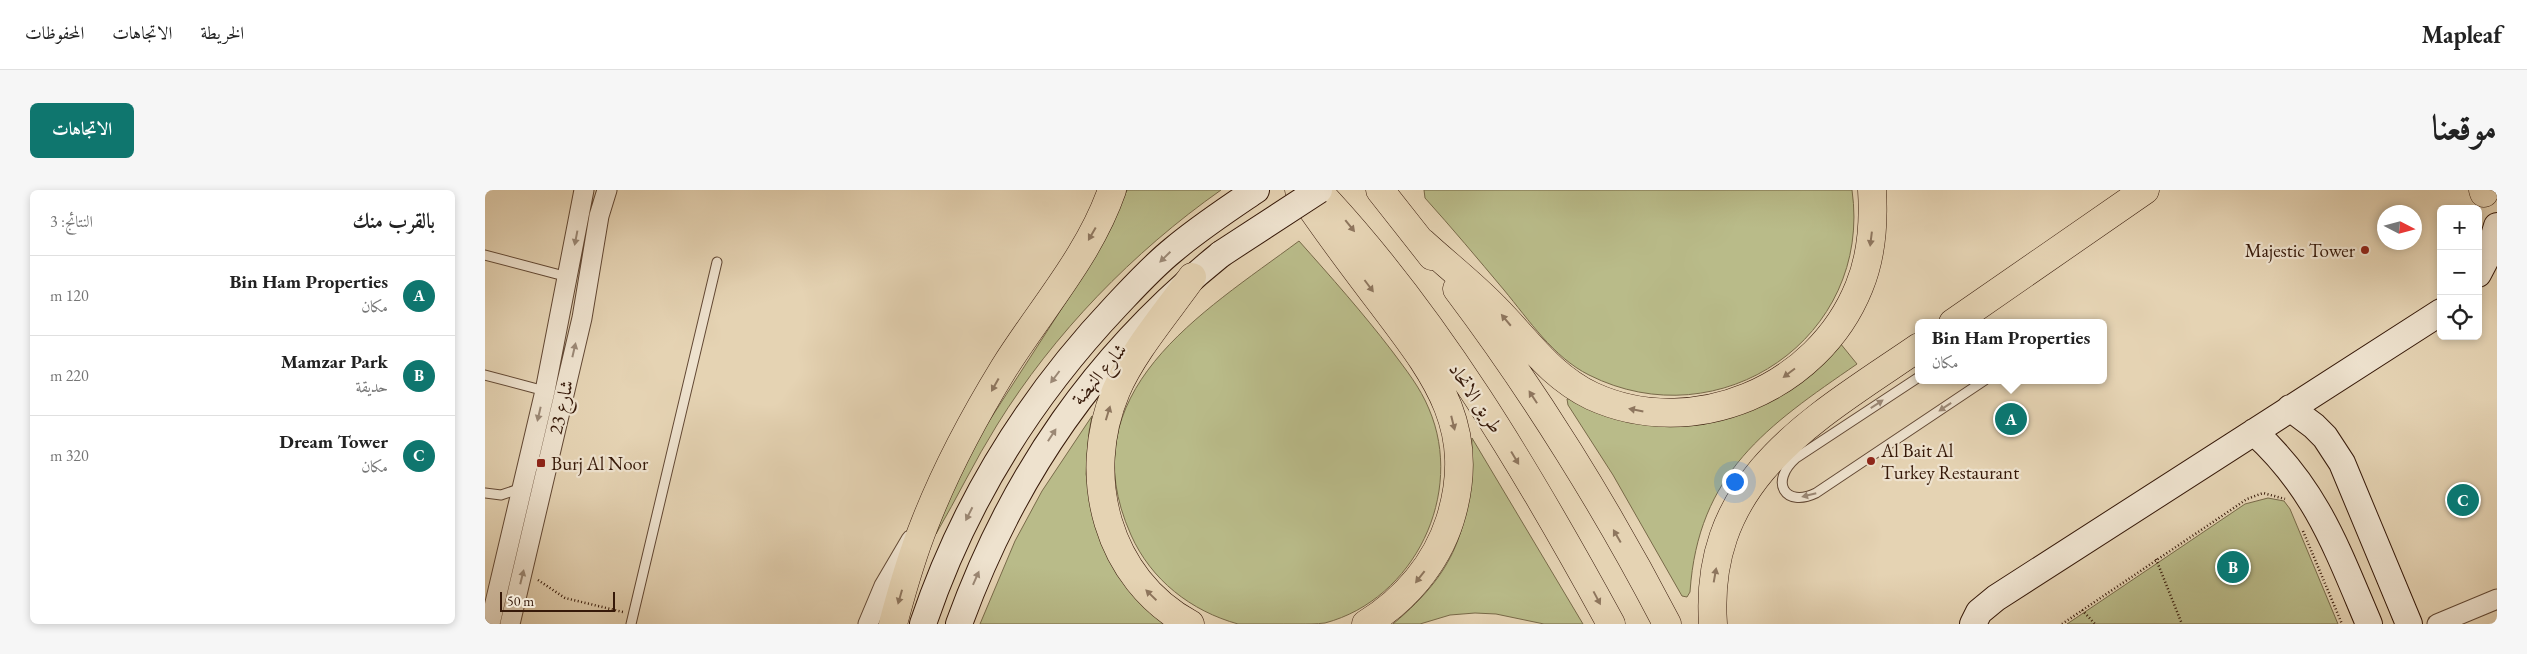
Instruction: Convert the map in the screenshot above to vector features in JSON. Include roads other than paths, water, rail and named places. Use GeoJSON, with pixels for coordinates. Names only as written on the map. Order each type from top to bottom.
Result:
{"type":"FeatureCollection","features":[{"type":"Feature","properties":{"kind":"highway"},"geometry":{"type":"LineString","coordinates":[[893,624],[925,523],[955,455],[1004,368],[1081,255],[1104,214],[1112,190]]}},
{"type":"Feature","properties":{"kind":"highway"},"geometry":{"type":"LineString","coordinates":[[1299,190],[1325,228],[1427,364],[1440,385],[1456,432],[1459,457],[1458,482],[1454,507],[1440,546],[1423,574],[1407,592],[1367,624]]}},
{"type":"Feature","properties":{"kind":"highway","name":"طريق الاتحاد"},"geometry":{"type":"LineString","coordinates":[[1318,190],[1387,273],[1469,387],[1576,560],[1611,624]]}},
{"type":"Feature","properties":{"kind":"highway"},"geometry":{"type":"LineString","coordinates":[[1380,190],[1422,242],[1523,382],[1570,456],[1667,624]]}},
{"type":"Feature","properties":{"kind":"highway"},"geometry":{"type":"LineString","coordinates":[[1422,242],[1490,302],[1534,353],[1571,384],[1607,402],[1638,411],[1686,413],[1718,408],[1756,394],[1796,368],[1829,337],[1848,310],[1860,286],[1867,262],[1872,230],[1871,190]]}},
{"type":"Feature","properties":{"kind":"highway"},"geometry":{"type":"LineString","coordinates":[[1962,319],[1975,313],[2145,190]]}},
{"type":"Feature","properties":{"kind":"highway"},"geometry":{"type":"LineString","coordinates":[[1190,624],[1160,604],[1142,587],[1117,547],[1103,503],[1099,457],[1102,433],[1116,389],[1127,368],[1192,277]]}},
{"type":"Feature","properties":{"kind":"highway"},"geometry":{"type":"LineString","coordinates":[[1713,624],[1713,584],[1718,554],[1727,526],[1740,498],[1754,477],[1792,438],[1915,350]]}},
{"type":"Feature","properties":{"kind":"main road","name":"شارع النهضة"},"geometry":{"type":"LineString","coordinates":[[923,624],[959,534],[986,480],[1017,429],[1086,338],[1171,251],[1203,226],[1256,190]]}},
{"type":"Feature","properties":{"kind":"main road","name":"شارع النهضة"},"geometry":{"type":"LineString","coordinates":[[959,624],[998,529],[1030,469],[1060,422],[1116,352],[1155,311],[1192,277],[1221,254],[1318,190]]}},
{"type":"Feature","properties":{"kind":"main road"},"geometry":{"type":"LineString","coordinates":[[2482,266],[2489,253],[2497,226],[2484,191]]}},
{"type":"Feature","properties":{"kind":"main road"},"geometry":{"type":"LineString","coordinates":[[1973,624],[1979,612],[1995,598],[2437,315]]}},
{"type":"Feature","properties":{"kind":"main road"},"geometry":{"type":"LineString","coordinates":[[2290,408],[2315,426],[2342,462],[2409,624]]}},
{"type":"Feature","properties":{"kind":"main road"},"geometry":{"type":"LineString","coordinates":[[2254,432],[2284,460],[2316,505],[2329,530],[2369,624]]}},
{"type":"Feature","properties":{"kind":"street","name":"شارع 23"},"geometry":{"type":"LineString","coordinates":[[490,624],[545,391],[569,277],[584,190]]}},
{"type":"Feature","properties":{"kind":"street","name":"شارع 23"},"geometry":{"type":"LineString","coordinates":[[510,624],[581,318],[599,216],[607,190]]}},
{"type":"Feature","properties":{"kind":"street"},"geometry":{"type":"LineString","coordinates":[[868,624],[894,566],[925,523]]}},
{"type":"Feature","properties":{"kind":"street"},"geometry":{"type":"LineString","coordinates":[[2437,624],[2497,599]]}},
{"type":"Feature","properties":{"kind":"lane"},"geometry":{"type":"LineString","coordinates":[[485,255],[569,277]]}},
{"type":"Feature","properties":{"kind":"lane"},"geometry":{"type":"LineString","coordinates":[[632,619],[717,262]]}},
{"type":"Feature","properties":{"kind":"lane"},"geometry":{"type":"LineString","coordinates":[[1871,380],[1889,376],[1915,362]]}},
{"type":"Feature","properties":{"kind":"lane"},"geometry":{"type":"LineString","coordinates":[[485,375],[545,391]]}},
{"type":"Feature","properties":{"kind":"lane"},"geometry":{"type":"LineString","coordinates":[[1915,380],[1796,458],[1782,475],[1781,483],[1784,491],[1796,497],[1816,493],[1979,384]]}},
{"type":"Feature","properties":{"kind":"lane"},"geometry":{"type":"LineString","coordinates":[[485,493],[501,495],[522,488]]}},
{"type":"Feature","properties":{"kind":"place","name":"Majestic Tower"},"geometry":{"type":"Point","coordinates":[2365,250]}},
{"type":"Feature","properties":{"kind":"place","name":"Bin Ham Properties"},"geometry":{"type":"Point","coordinates":[2011,419]}},
{"type":"Feature","properties":{"kind":"place","name":"Al Bait Al Turkey Restaurant"},"geometry":{"type":"Point","coordinates":[1871,461]}},
{"type":"Feature","properties":{"kind":"place","name":"Burj Al Noor"},"geometry":{"type":"Point","coordinates":[541,463]}},
{"type":"Feature","properties":{"kind":"place","name":"Dream Tower"},"geometry":{"type":"Point","coordinates":[2463,500]}},
{"type":"Feature","properties":{"kind":"place","name":"Mamzar Park"},"geometry":{"type":"Point","coordinates":[2233,567]}}]}
